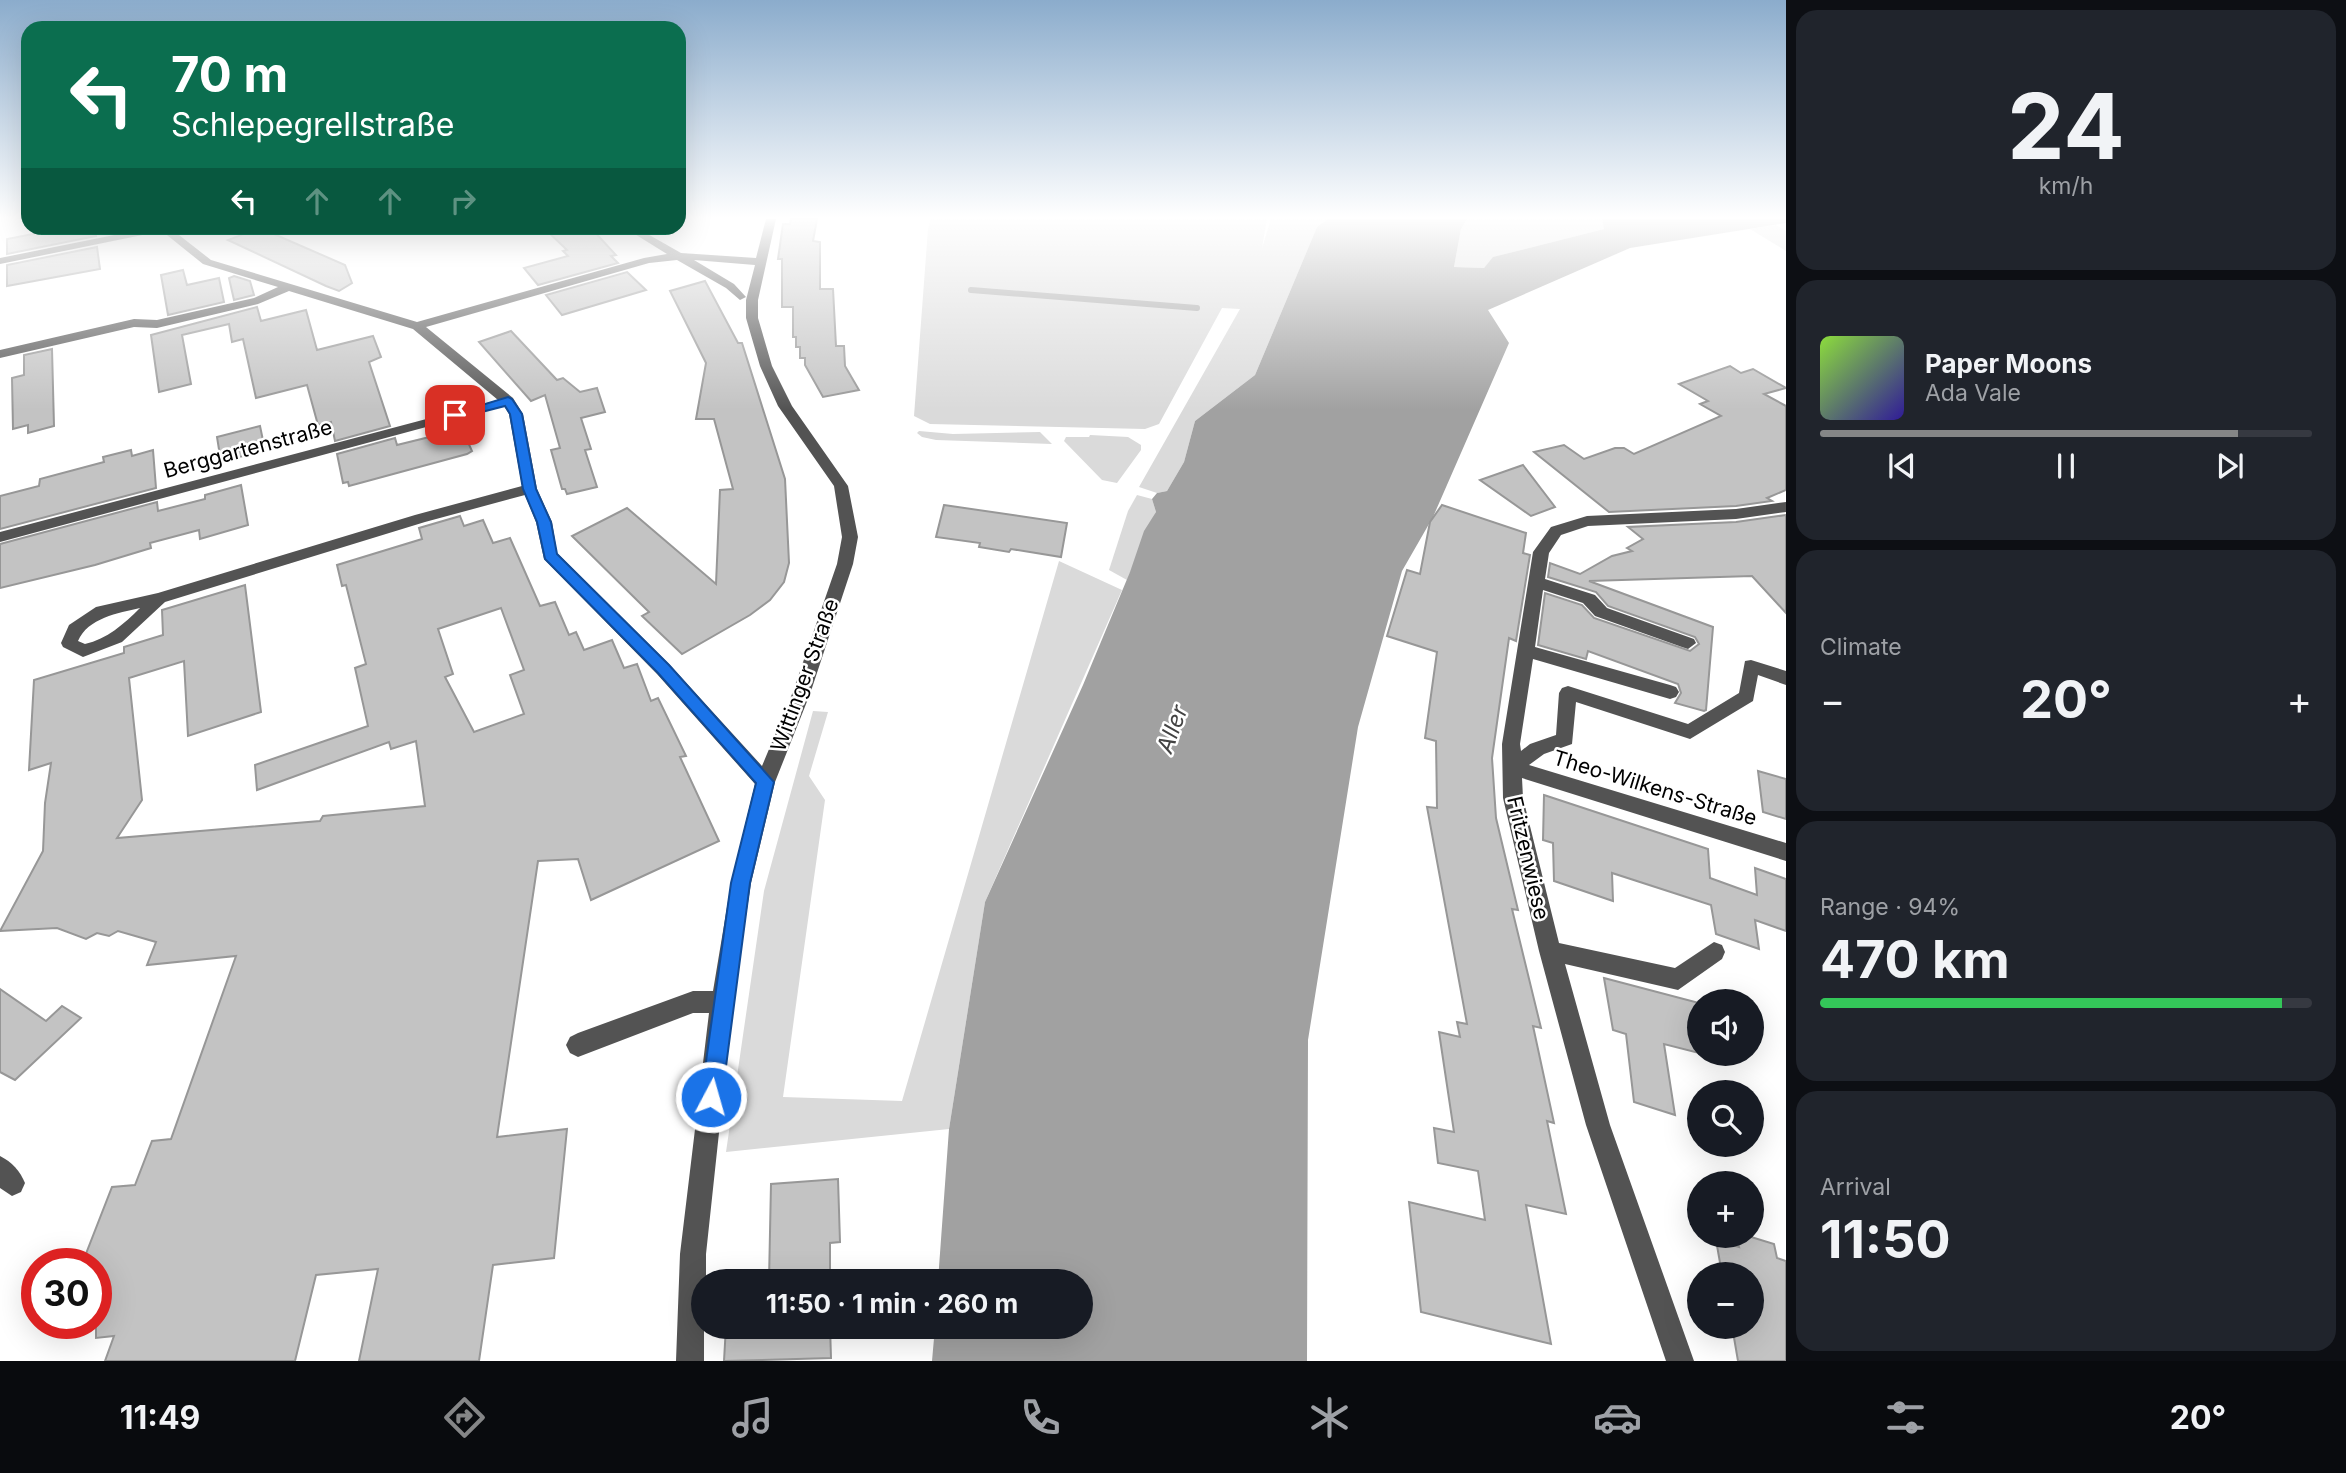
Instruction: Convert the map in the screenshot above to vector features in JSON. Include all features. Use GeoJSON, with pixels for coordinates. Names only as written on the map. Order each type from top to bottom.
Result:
{"type":"FeatureCollection","features":[{"type":"Feature","properties":{"kind":"street"},"geometry":{"type":"LineString","coordinates":[[273,283],[417,326],[508,401],[516,414],[530,489],[544,522],[550,555],[655,660],[765,782]]}},
{"type":"Feature","properties":{"kind":"street"},"geometry":{"type":"LineString","coordinates":[[417,326],[569,283]]}},
{"type":"Feature","properties":{"kind":"street"},"geometry":{"type":"LineString","coordinates":[[724,283],[740,297]]}},
{"type":"Feature","properties":{"kind":"street","name":"Wittinger Straße"},"geometry":{"type":"LineString","coordinates":[[690,1361],[694,1254],[722,1002],[741,883],[765,782],[801,694],[845,564],[850,537],[841,486],[785,406],[766,366],[752,318],[756,283]]}},
{"type":"Feature","properties":{"kind":"street"},"geometry":{"type":"LineString","coordinates":[[0,354],[134,323],[158,324],[245,304],[288,287]]}},
{"type":"Feature","properties":{"kind":"street","name":"Berggartenstraße"},"geometry":{"type":"LineString","coordinates":[[0,537],[508,401]]}},
{"type":"Feature","properties":{"kind":"street"},"geometry":{"type":"LineString","coordinates":[[159,598],[132,626],[103,647],[83,651],[69,643],[75,629],[94,615],[159,598],[393,525],[530,489]]}},
{"type":"Feature","properties":{"kind":"street","name":"Fritzenwiese"},"geometry":{"type":"LineString","coordinates":[[1680,1361],[1598,1125],[1550,951],[1513,798],[1511,744],[1541,552],[1556,531],[1587,522],[1736,514],[1786,507]]}},
{"type":"Feature","properties":{"kind":"street"},"geometry":{"type":"LineString","coordinates":[[1536,582],[1589,599],[1601,612],[1688,643]]}},
{"type":"Feature","properties":{"kind":"street"},"geometry":{"type":"LineString","coordinates":[[1525,651],[1670,692]]}},
{"type":"Feature","properties":{"kind":"street"},"geometry":{"type":"LineString","coordinates":[[1511,767],[1537,749],[1565,739],[1568,693],[1690,732],[1747,696],[1751,666],[1786,678]]}},
{"type":"Feature","properties":{"kind":"street","name":"Theo-Wilkens-Straße"},"geometry":{"type":"LineString","coordinates":[[1511,767],[1786,852]]}},
{"type":"Feature","properties":{"kind":"street"},"geometry":{"type":"LineString","coordinates":[[1550,951],[1678,979],[1714,952]]}},
{"type":"Feature","properties":{"kind":"street"},"geometry":{"type":"LineString","coordinates":[[578,1045],[693,1002],[722,1002]]}},
{"type":"Feature","properties":{"kind":"shaded area"},"geometry":{"type":"Polygon","coordinates":[[[924,283],[1294,283],[1255,375],[1195,421],[1184,462],[1167,491],[1157,493],[1139,487],[1240,309],[1222,308],[1159,424],[1145,429],[930,424],[914,416],[924,283]]]}},
{"type":"Feature","properties":{"kind":"shaded area"},"geometry":{"type":"Polygon","coordinates":[[[1040,432],[1052,444],[936,440],[922,437],[917,433],[953,434],[1040,432]]]}},
{"type":"Feature","properties":{"kind":"shaded area"},"geometry":{"type":"Polygon","coordinates":[[[1066,437],[1128,437],[1141,445],[1141,450],[1117,483],[1102,480],[1064,441],[1066,437]]]}},
{"type":"Feature","properties":{"kind":"shaded area"},"geometry":{"type":"Polygon","coordinates":[[[1137,495],[1152,499],[1156,512],[1127,580],[1109,570],[1128,511],[1137,495]]]}},
{"type":"Feature","properties":{"kind":"shaded area"},"geometry":{"type":"Polygon","coordinates":[[[1059,561],[1122,590],[985,902],[949,1129],[726,1152],[764,891],[813,711],[828,712],[809,776],[825,800],[783,1097],[902,1101],[1059,561]]]}},
{"type":"Feature","properties":{"kind":"water","name":"Aller"},"geometry":{"type":"Polygon","coordinates":[[[1294,283],[1551,283],[1488,310],[1509,343],[1433,517],[1402,571],[1358,727],[1308,1040],[1307,1361],[932,1361],[934,1339],[1093,1339],[1093,1269],[939,1269],[949,1129],[985,902],[1083,685],[1144,531],[1156,512],[1152,499],[1157,493],[1167,491],[1184,462],[1195,421],[1255,375],[1294,283]]]}},
{"type":"Feature","properties":{"kind":"building"},"geometry":{"type":"Polygon","coordinates":[[[7,283],[26,283],[7,286],[7,283]]]}},
{"type":"Feature","properties":{"kind":"building"},"geometry":{"type":"Polygon","coordinates":[[[162,283],[186,283],[187,285],[220,283],[224,302],[168,315],[162,283]]]}},
{"type":"Feature","properties":{"kind":"building"},"geometry":{"type":"Polygon","coordinates":[[[230,283],[250,283],[254,295],[234,300],[230,283]]]}},
{"type":"Feature","properties":{"kind":"building"},"geometry":{"type":"Polygon","coordinates":[[[319,283],[352,283],[339,291],[319,283]]]}},
{"type":"Feature","properties":{"kind":"building"},"geometry":{"type":"Polygon","coordinates":[[[590,283],[638,283],[646,290],[562,315],[546,295],[590,283]]]}},
{"type":"Feature","properties":{"kind":"building"},"geometry":{"type":"Polygon","coordinates":[[[706,283],[738,343],[742,343],[785,479],[789,563],[784,582],[770,600],[750,615],[682,654],[642,616],[649,612],[572,536],[627,508],[716,584],[720,490],[733,489],[714,419],[696,419],[706,363],[670,291],[706,283]]]}},
{"type":"Feature","properties":{"kind":"building"},"geometry":{"type":"Polygon","coordinates":[[[782,283],[820,283],[820,289],[833,289],[836,346],[844,346],[845,366],[859,390],[823,397],[805,365],[805,358],[800,358],[800,347],[796,347],[796,337],[793,337],[793,307],[782,307],[782,283]]]}},
{"type":"Feature","properties":{"kind":"building"},"geometry":{"type":"Polygon","coordinates":[[[257,307],[261,321],[306,310],[317,350],[373,336],[381,357],[369,362],[390,426],[335,441],[331,422],[318,425],[307,385],[256,398],[243,339],[232,342],[229,324],[182,335],[191,384],[159,392],[151,335],[257,307]]]}},
{"type":"Feature","properties":{"kind":"building"},"geometry":{"type":"Polygon","coordinates":[[[511,331],[557,380],[563,378],[580,392],[597,388],[605,412],[581,418],[591,449],[585,450],[597,487],[567,494],[565,489],[562,489],[551,450],[560,448],[545,395],[531,401],[479,342],[511,331]]]}},
{"type":"Feature","properties":{"kind":"building"},"geometry":{"type":"Polygon","coordinates":[[[52,349],[54,426],[28,433],[28,425],[13,429],[12,378],[24,375],[24,355],[52,349]]]}},
{"type":"Feature","properties":{"kind":"building"},"geometry":{"type":"Polygon","coordinates":[[[1730,366],[1741,373],[1753,369],[1786,388],[1764,394],[1786,406],[1786,490],[1767,498],[1772,501],[1736,506],[1609,512],[1534,452],[1564,445],[1584,459],[1615,448],[1624,448],[1634,454],[1721,416],[1700,404],[1708,401],[1679,384],[1730,366]]]}},
{"type":"Feature","properties":{"kind":"building"},"geometry":{"type":"Polygon","coordinates":[[[260,426],[265,450],[221,462],[217,437],[260,426]]]}},
{"type":"Feature","properties":{"kind":"building"},"geometry":{"type":"Polygon","coordinates":[[[462,429],[472,451],[467,454],[349,486],[348,482],[343,483],[337,454],[395,438],[397,445],[462,429]]]}},
{"type":"Feature","properties":{"kind":"building"},"geometry":{"type":"Polygon","coordinates":[[[131,450],[132,456],[153,450],[156,488],[0,529],[0,496],[39,486],[40,479],[104,462],[103,457],[131,450]]]}},
{"type":"Feature","properties":{"kind":"building"},"geometry":{"type":"Polygon","coordinates":[[[1523,465],[1555,507],[1531,516],[1480,480],[1523,465]]]}},
{"type":"Feature","properties":{"kind":"building"},"geometry":{"type":"Polygon","coordinates":[[[241,485],[248,525],[200,539],[199,530],[150,543],[151,548],[95,565],[0,588],[0,544],[157,502],[158,511],[205,499],[205,495],[241,485]]]}},
{"type":"Feature","properties":{"kind":"building"},"geometry":{"type":"Polygon","coordinates":[[[944,505],[1067,523],[1061,557],[1011,549],[1009,552],[979,547],[980,543],[936,537],[944,505]]]}},
{"type":"Feature","properties":{"kind":"building"},"geometry":{"type":"Polygon","coordinates":[[[1442,505],[1526,533],[1523,553],[1530,555],[1516,641],[1509,638],[1492,758],[1496,818],[1518,910],[1512,909],[1541,1028],[1533,1026],[1554,1123],[1547,1121],[1566,1214],[1526,1205],[1551,1344],[1421,1312],[1409,1202],[1485,1220],[1478,1171],[1438,1163],[1434,1128],[1454,1132],[1439,1032],[1460,1037],[1457,1022],[1467,1024],[1427,807],[1437,808],[1436,741],[1425,738],[1437,652],[1387,636],[1407,570],[1420,574],[1430,522],[1442,505]]]}},
{"type":"Feature","properties":{"kind":"building"},"geometry":{"type":"Polygon","coordinates":[[[1786,515],[1786,613],[1752,576],[1589,581],[1713,627],[1706,710],[1675,703],[1681,693],[1678,684],[1588,651],[1586,659],[1538,645],[1545,593],[1582,605],[1594,618],[1690,651],[1699,644],[1695,637],[1608,606],[1596,592],[1548,577],[1550,563],[1580,574],[1612,556],[1632,551],[1627,548],[1643,539],[1628,527],[1736,522],[1786,515]]]}},
{"type":"Feature","properties":{"kind":"building"},"geometry":{"type":"Polygon","coordinates":[[[460,516],[464,526],[483,520],[493,543],[510,538],[540,606],[555,602],[569,635],[576,632],[584,650],[612,640],[624,668],[637,664],[651,701],[658,698],[686,756],[680,757],[719,841],[591,900],[578,859],[538,861],[497,1137],[567,1129],[554,1258],[493,1265],[479,1361],[359,1361],[378,1269],[316,1275],[295,1361],[105,1361],[114,1336],[112,1248],[88,1248],[112,1187],[135,1185],[152,1141],[171,1139],[236,956],[147,965],[156,942],[118,931],[109,936],[97,933],[86,939],[57,928],[0,931],[43,851],[45,803],[51,763],[29,770],[34,680],[124,653],[124,647],[163,635],[162,610],[245,585],[261,712],[188,736],[184,661],[129,678],[142,800],[117,838],[320,821],[323,816],[425,806],[416,741],[391,749],[389,742],[257,790],[255,765],[368,726],[355,668],[366,664],[346,585],[342,586],[337,565],[422,539],[419,528],[460,516]],[[501,608],[438,629],[453,674],[445,677],[474,732],[524,714],[510,675],[524,670],[501,608]]]}},
{"type":"Feature","properties":{"kind":"building"},"geometry":{"type":"Polygon","coordinates":[[[1758,771],[1786,779],[1786,819],[1763,812],[1758,771]]]}},
{"type":"Feature","properties":{"kind":"building"},"geometry":{"type":"Polygon","coordinates":[[[1544,795],[1708,849],[1710,878],[1757,895],[1755,868],[1786,879],[1786,931],[1755,920],[1759,949],[1716,934],[1711,905],[1612,873],[1613,901],[1554,881],[1553,843],[1543,840],[1544,795]]]}},
{"type":"Feature","properties":{"kind":"building"},"geometry":{"type":"Polygon","coordinates":[[[1604,978],[1687,1000],[1687,1050],[1664,1044],[1675,1115],[1634,1102],[1626,1034],[1613,1030],[1604,978]]]}},
{"type":"Feature","properties":{"kind":"building"},"geometry":{"type":"Polygon","coordinates":[[[0,989],[46,1021],[62,1006],[81,1018],[15,1080],[0,1072],[0,989]]]}},
{"type":"Feature","properties":{"kind":"building"},"geometry":{"type":"Polygon","coordinates":[[[838,1179],[840,1242],[830,1243],[830,1269],[769,1269],[771,1184],[838,1179]]]}},
{"type":"Feature","properties":{"kind":"building"},"geometry":{"type":"Polygon","coordinates":[[[1764,1241],[1774,1244],[1777,1258],[1786,1261],[1786,1361],[1738,1361],[1734,1339],[1764,1339],[1764,1262],[1720,1262],[1717,1248],[1764,1248],[1764,1241]]]}},
{"type":"Feature","properties":{"kind":"building"},"geometry":{"type":"Polygon","coordinates":[[[725,1339],[830,1339],[831,1358],[724,1361],[725,1339]]]}},
{"type":"Feature","properties":{"kind":"waterway"},"geometry":{"type":"LineString","coordinates":[[971,290],[1197,308]]}},
{"type":"Feature","properties":{"kind":"route"},"geometry":{"type":"LineString","coordinates":[[455,415],[508,401],[516,414],[530,489],[544,522],[550,555],[631,635],[765,782],[741,883],[722,1002],[711,1097]]}}]}
